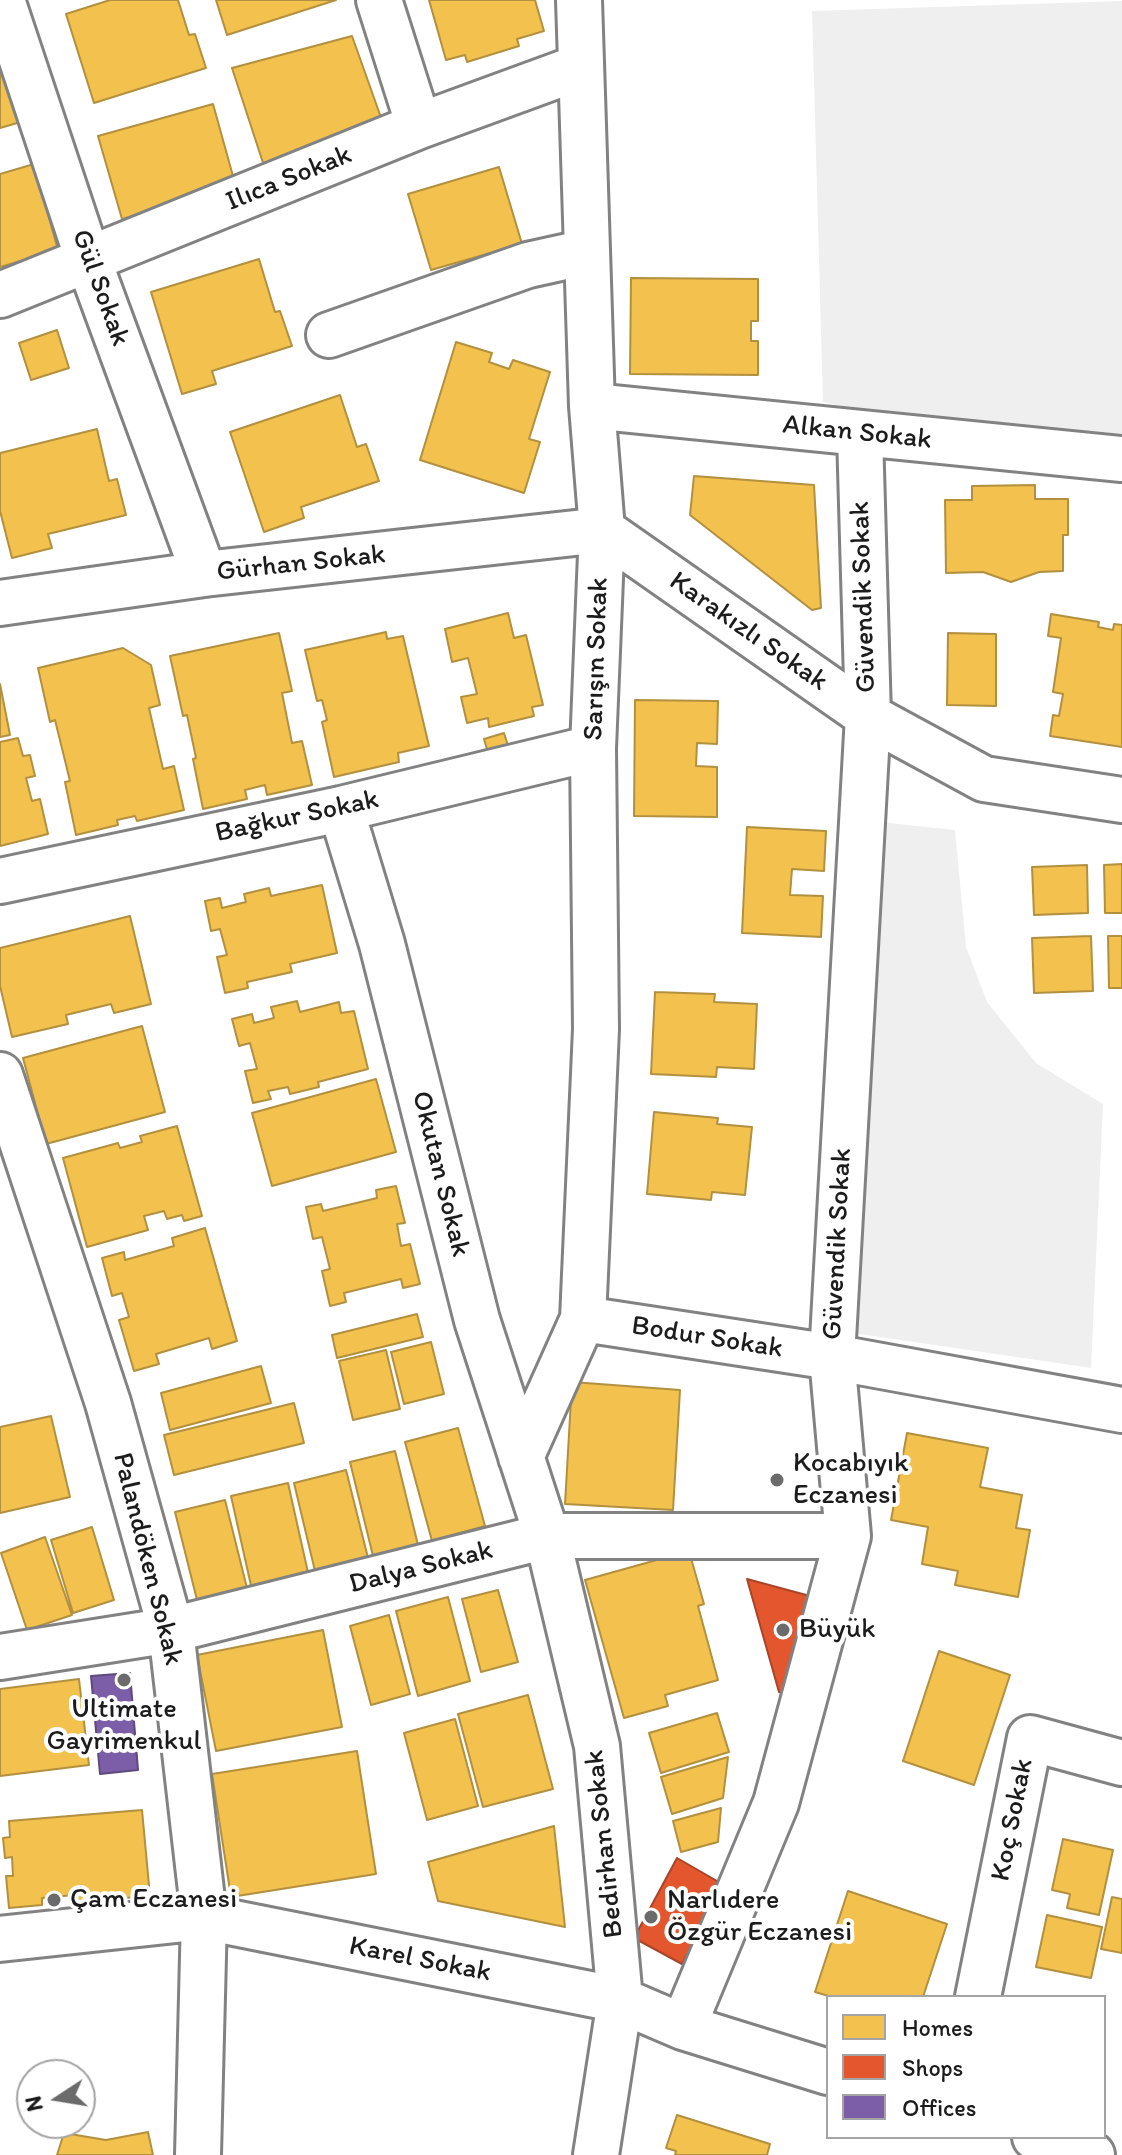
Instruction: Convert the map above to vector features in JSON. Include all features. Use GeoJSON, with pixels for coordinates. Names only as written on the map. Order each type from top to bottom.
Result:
{"type":"FeatureCollection","features":[{"type":"Feature","properties":{"kind":"street","name":"Gül Sokak"},"geometry":{"type":"LineString","coordinates":[[2,0],[88,259],[204,574]]}},
{"type":"Feature","properties":{"kind":"street"},"geometry":{"type":"LineString","coordinates":[[379,0],[419,126]]}},
{"type":"Feature","properties":{"kind":"street","name":"Sarışın Sokak"},"geometry":{"type":"LineString","coordinates":[[579,0],[592,406],[602,530],[593,748],[596,1029],[583,1319]]}},
{"type":"Feature","properties":{"kind":"street","name":"Ilıca Sokak"},"geometry":{"type":"LineString","coordinates":[[0,295],[419,126],[580,67]]}},
{"type":"Feature","properties":{"kind":"street"},"geometry":{"type":"LineString","coordinates":[[329,335],[528,265],[587,252]]}},
{"type":"Feature","properties":{"kind":"street","name":"Alkan Sokak"},"geometry":{"type":"LineString","coordinates":[[592,406],[1122,459]]}},
{"type":"Feature","properties":{"kind":"street","name":"Güvendik Sokak"},"geometry":{"type":"LineString","coordinates":[[683,2027],[776,1803],[848,1536],[832,1357],[868,716],[860,434]]}},
{"type":"Feature","properties":{"kind":"street","name":"Gürhan Sokak"},"geometry":{"type":"LineString","coordinates":[[0,603],[204,574],[602,530]]}},
{"type":"Feature","properties":{"kind":"street","name":"Karakızlı Sokak"},"geometry":{"type":"LineString","coordinates":[[602,530],[868,716],[984,779],[1122,800]]}},
{"type":"Feature","properties":{"kind":"street","name":"Bağkur Sokak"},"geometry":{"type":"LineString","coordinates":[[0,881],[341,809],[593,748]]}},
{"type":"Feature","properties":{"kind":"street","name":"Okutan Sokak"},"geometry":{"type":"LineString","coordinates":[[341,809],[382,944],[477,1320],[547,1536]]}},
{"type":"Feature","properties":{"kind":"street","name":"Palandöken Sokak"},"geometry":{"type":"LineString","coordinates":[[0,1075],[108,1403],[171,1630],[204,1917],[198,2155]]}},
{"type":"Feature","properties":{"kind":"street"},"geometry":{"type":"LineString","coordinates":[[521,1457],[583,1319]]}},
{"type":"Feature","properties":{"kind":"street","name":"Bodur Sokak"},"geometry":{"type":"LineString","coordinates":[[583,1319],[832,1357],[1122,1410]]}},
{"type":"Feature","properties":{"kind":"street","name":"Dalya Sokak"},"geometry":{"type":"LineString","coordinates":[[0,1657],[171,1630],[547,1536],[848,1536]]}},
{"type":"Feature","properties":{"kind":"street","name":"Bedirhan Sokak"},"geometry":{"type":"LineString","coordinates":[[547,1536],[597,1746],[620,2000],[596,2155]]}},
{"type":"Feature","properties":{"kind":"street","name":"Koç Sokak"},"geometry":{"type":"LineString","coordinates":[[978,1995],[1030,1738],[1122,1763]]}},
{"type":"Feature","properties":{"kind":"street","name":"Karel Sokak"},"geometry":{"type":"LineString","coordinates":[[0,1939],[204,1917],[620,2000],[683,2027],[826,2071]]}},
{"type":"Feature","properties":{"kind":"street"},"geometry":{"type":"LineString","coordinates":[[1041,2139],[1092,2155]]}},
{"type":"Feature","properties":{"kind":"shaded area"},"geometry":{"type":"Polygon","coordinates":[[[1122,1],[1122,434],[861,411],[823,402],[812,11],[1122,1]]]}},
{"type":"Feature","properties":{"kind":"shaded area"},"geometry":{"type":"Polygon","coordinates":[[[870,821],[955,830],[966,947],[987,1002],[1036,1063],[1103,1104],[1091,1368],[846,1332],[870,821]]]}},
{"type":"Feature","properties":{"kind":"building: Homes"},"geometry":{"type":"Polygon","coordinates":[[[110,0],[178,0],[189,35],[195,34],[206,68],[94,103],[66,14],[110,0]]]}},
{"type":"Feature","properties":{"kind":"building: Homes"},"geometry":{"type":"Polygon","coordinates":[[[216,0],[336,0],[227,35],[216,0]]]}},
{"type":"Feature","properties":{"kind":"building: Homes"},"geometry":{"type":"Polygon","coordinates":[[[429,0],[535,0],[544,31],[517,39],[519,46],[467,62],[465,55],[446,60],[429,0]]]}},
{"type":"Feature","properties":{"kind":"building: Homes"},"geometry":{"type":"Polygon","coordinates":[[[352,36],[384,126],[266,172],[232,68],[352,36]]]}},
{"type":"Feature","properties":{"kind":"building: Homes"},"geometry":{"type":"Polygon","coordinates":[[[0,39],[24,121],[0,128],[0,39]]]}},
{"type":"Feature","properties":{"kind":"building: Homes"},"geometry":{"type":"Polygon","coordinates":[[[213,104],[236,187],[122,219],[98,136],[213,104]]]}},
{"type":"Feature","properties":{"kind":"building: Homes"},"geometry":{"type":"Polygon","coordinates":[[[34,164],[58,250],[0,267],[0,174],[34,164]]]}},
{"type":"Feature","properties":{"kind":"building: Homes"},"geometry":{"type":"Polygon","coordinates":[[[499,167],[522,244],[431,270],[408,194],[499,167]]]}},
{"type":"Feature","properties":{"kind":"building: Homes"},"geometry":{"type":"Polygon","coordinates":[[[259,259],[275,312],[280,311],[292,346],[212,371],[216,384],[182,394],[151,292],[259,259]]]}},
{"type":"Feature","properties":{"kind":"building: Homes"},"geometry":{"type":"Polygon","coordinates":[[[631,278],[758,279],[758,321],[751,321],[751,341],[758,341],[758,375],[630,374],[631,278]]]}},
{"type":"Feature","properties":{"kind":"building: Homes"},"geometry":{"type":"Polygon","coordinates":[[[57,330],[69,368],[31,380],[19,343],[57,330]]]}},
{"type":"Feature","properties":{"kind":"building: Homes"},"geometry":{"type":"Polygon","coordinates":[[[456,342],[492,353],[489,362],[509,369],[513,360],[550,372],[529,439],[540,442],[524,493],[420,460],[456,342]]]}},
{"type":"Feature","properties":{"kind":"building: Homes"},"geometry":{"type":"Polygon","coordinates":[[[340,395],[357,447],[366,444],[379,481],[301,507],[304,518],[264,532],[230,432],[340,395]]]}},
{"type":"Feature","properties":{"kind":"building: Homes"},"geometry":{"type":"Polygon","coordinates":[[[97,429],[109,481],[117,479],[126,515],[48,534],[52,548],[12,558],[0,511],[0,453],[97,429]]]}},
{"type":"Feature","properties":{"kind":"building: Homes"},"geometry":{"type":"Polygon","coordinates":[[[694,476],[814,485],[821,608],[812,610],[690,515],[694,476]]]}},
{"type":"Feature","properties":{"kind":"building: Homes"},"geometry":{"type":"Polygon","coordinates":[[[1035,485],[1035,499],[1068,499],[1068,535],[1063,535],[1063,571],[1039,572],[1011,582],[983,572],[946,573],[945,500],[972,500],[972,486],[1035,485]]]}},
{"type":"Feature","properties":{"kind":"building: Homes"},"geometry":{"type":"Polygon","coordinates":[[[508,613],[514,638],[526,635],[543,705],[532,707],[534,716],[489,727],[488,718],[467,723],[461,697],[477,694],[468,658],[452,662],[445,629],[508,613]]]}},
{"type":"Feature","properties":{"kind":"building: Homes"},"geometry":{"type":"Polygon","coordinates":[[[1051,614],[1099,622],[1098,627],[1113,630],[1114,624],[1122,625],[1122,747],[1050,736],[1053,715],[1059,716],[1063,694],[1053,692],[1061,638],[1048,636],[1051,614]]]}},
{"type":"Feature","properties":{"kind":"building: Homes"},"geometry":{"type":"Polygon","coordinates":[[[386,632],[387,639],[403,636],[429,746],[398,753],[399,762],[334,777],[322,722],[327,720],[322,700],[317,701],[305,650],[386,632]]]}},
{"type":"Feature","properties":{"kind":"building: Homes"},"geometry":{"type":"Polygon","coordinates":[[[279,633],[292,691],[282,693],[292,743],[302,741],[312,785],[267,795],[265,785],[245,790],[247,799],[203,809],[187,715],[183,716],[170,656],[279,633]]]}},
{"type":"Feature","properties":{"kind":"building: Homes"},"geometry":{"type":"Polygon","coordinates":[[[948,633],[996,634],[996,706],[947,705],[948,633]]]}},
{"type":"Feature","properties":{"kind":"building: Homes"},"geometry":{"type":"Polygon","coordinates":[[[123,648],[151,665],[160,705],[149,708],[163,769],[174,766],[184,810],[137,821],[135,816],[117,820],[118,825],[76,835],[65,782],[70,781],[55,720],[50,722],[38,668],[123,648]]]}},
{"type":"Feature","properties":{"kind":"building: Homes"},"geometry":{"type":"Polygon","coordinates":[[[0,684],[10,735],[0,737],[0,684]]]}},
{"type":"Feature","properties":{"kind":"building: Homes"},"geometry":{"type":"Polygon","coordinates":[[[635,700],[718,701],[717,744],[697,743],[696,766],[717,767],[717,817],[634,816],[635,700]]]}},
{"type":"Feature","properties":{"kind":"building: Homes"},"geometry":{"type":"Polygon","coordinates":[[[504,733],[512,758],[491,763],[484,739],[504,733]]]}},
{"type":"Feature","properties":{"kind":"building: Homes"},"geometry":{"type":"Polygon","coordinates":[[[18,738],[23,756],[30,755],[35,776],[26,778],[32,801],[40,799],[48,834],[0,846],[0,742],[18,738]]]}},
{"type":"Feature","properties":{"kind":"building: Homes"},"geometry":{"type":"Polygon","coordinates":[[[747,827],[826,831],[824,871],[792,869],[790,895],[823,896],[821,937],[742,933],[747,827]]]}},
{"type":"Feature","properties":{"kind":"building: Homes"},"geometry":{"type":"Polygon","coordinates":[[[1122,864],[1122,913],[1105,913],[1104,865],[1122,864]]]}},
{"type":"Feature","properties":{"kind":"building: Homes"},"geometry":{"type":"Polygon","coordinates":[[[1087,865],[1088,913],[1034,915],[1032,867],[1087,865]]]}},
{"type":"Feature","properties":{"kind":"building: Homes"},"geometry":{"type":"Polygon","coordinates":[[[322,885],[337,953],[290,964],[292,972],[247,982],[248,988],[225,993],[217,957],[227,955],[220,929],[211,931],[205,901],[220,898],[222,908],[246,902],[244,894],[269,888],[271,896],[322,885]]]}},
{"type":"Feature","properties":{"kind":"building: Homes"},"geometry":{"type":"Polygon","coordinates":[[[130,916],[151,1004],[114,1013],[111,1004],[66,1015],[68,1024],[12,1037],[0,986],[0,948],[130,916]]]}},
{"type":"Feature","properties":{"kind":"building: Homes"},"geometry":{"type":"Polygon","coordinates":[[[1091,936],[1093,991],[1034,993],[1032,938],[1091,936]]]}},
{"type":"Feature","properties":{"kind":"building: Homes"},"geometry":{"type":"Polygon","coordinates":[[[1108,936],[1122,936],[1122,988],[1109,988],[1108,936]]]}},
{"type":"Feature","properties":{"kind":"building: Homes"},"geometry":{"type":"Polygon","coordinates":[[[655,992],[715,994],[714,1002],[757,1004],[754,1069],[717,1067],[716,1077],[651,1074],[655,992]]]}},
{"type":"Feature","properties":{"kind":"building: Homes"},"geometry":{"type":"Polygon","coordinates":[[[297,1001],[300,1012],[339,1002],[341,1013],[354,1011],[368,1069],[318,1082],[319,1087],[290,1094],[288,1087],[268,1091],[271,1099],[253,1103],[245,1071],[257,1069],[250,1043],[239,1046],[232,1019],[252,1014],[254,1023],[274,1018],[271,1007],[297,1001]]]}},
{"type":"Feature","properties":{"kind":"building: Homes"},"geometry":{"type":"Polygon","coordinates":[[[142,1026],[165,1112],[46,1144],[23,1058],[142,1026]]]}},
{"type":"Feature","properties":{"kind":"building: Homes"},"geometry":{"type":"Polygon","coordinates":[[[376,1079],[396,1152],[272,1186],[252,1113],[376,1079]]]}},
{"type":"Feature","properties":{"kind":"building: Homes"},"geometry":{"type":"Polygon","coordinates":[[[654,1112],[718,1118],[717,1124],[752,1127],[745,1195],[712,1192],[711,1200],[647,1194],[654,1112]]]}},
{"type":"Feature","properties":{"kind":"building: Homes"},"geometry":{"type":"Polygon","coordinates":[[[177,1126],[202,1216],[184,1221],[182,1215],[167,1219],[164,1211],[144,1216],[148,1230],[87,1247],[63,1158],[118,1143],[120,1148],[142,1142],[140,1136],[177,1126]]]}},
{"type":"Feature","properties":{"kind":"building: Homes"},"geometry":{"type":"Polygon","coordinates":[[[396,1186],[405,1223],[397,1224],[401,1246],[410,1244],[420,1284],[403,1288],[401,1279],[344,1293],[346,1302],[330,1306],[322,1271],[330,1269],[322,1237],[313,1239],[306,1207],[321,1204],[323,1211],[377,1198],[376,1190],[396,1186]]]}},
{"type":"Feature","properties":{"kind":"building: Homes"},"geometry":{"type":"Polygon","coordinates":[[[205,1228],[237,1341],[212,1349],[209,1338],[156,1354],[159,1364],[134,1371],[119,1320],[129,1317],[122,1293],[112,1296],[102,1258],[124,1252],[125,1260],[174,1246],[172,1238],[205,1228]]]}},
{"type":"Feature","properties":{"kind":"building: Homes"},"geometry":{"type":"Polygon","coordinates":[[[417,1314],[423,1337],[337,1358],[332,1335],[417,1314]]]}},
{"type":"Feature","properties":{"kind":"building: Homes"},"geometry":{"type":"Polygon","coordinates":[[[431,1342],[444,1394],[404,1404],[391,1352],[431,1342]]]}},
{"type":"Feature","properties":{"kind":"building: Homes"},"geometry":{"type":"Polygon","coordinates":[[[386,1350],[400,1409],[353,1420],[339,1361],[386,1350]]]}},
{"type":"Feature","properties":{"kind":"building: Homes"},"geometry":{"type":"Polygon","coordinates":[[[261,1366],[271,1403],[170,1430],[161,1393],[261,1366]]]}},
{"type":"Feature","properties":{"kind":"building: Homes"},"geometry":{"type":"Polygon","coordinates":[[[572,1382],[680,1390],[673,1510],[565,1504],[572,1382]]]}},
{"type":"Feature","properties":{"kind":"building: Homes"},"geometry":{"type":"Polygon","coordinates":[[[294,1403],[304,1443],[174,1475],[164,1435],[294,1403]]]}},
{"type":"Feature","properties":{"kind":"building: Homes"},"geometry":{"type":"Polygon","coordinates":[[[51,1416],[70,1497],[0,1513],[0,1427],[51,1416]]]}},
{"type":"Feature","properties":{"kind":"building: Homes"},"geometry":{"type":"Polygon","coordinates":[[[458,1428],[485,1526],[432,1541],[405,1442],[458,1428]]]}},
{"type":"Feature","properties":{"kind":"building: Homes"},"geometry":{"type":"Polygon","coordinates":[[[907,1433],[988,1448],[980,1487],[1022,1495],[1016,1528],[1030,1530],[1018,1597],[955,1585],[958,1571],[922,1564],[928,1527],[891,1520],[907,1433]]]}},
{"type":"Feature","properties":{"kind":"building: Homes"},"geometry":{"type":"Polygon","coordinates":[[[395,1451],[418,1545],[373,1556],[350,1462],[395,1451]]]}},
{"type":"Feature","properties":{"kind":"building: Homes"},"geometry":{"type":"Polygon","coordinates":[[[346,1470],[368,1558],[315,1571],[294,1483],[346,1470]]]}},
{"type":"Feature","properties":{"kind":"building: Homes"},"geometry":{"type":"Polygon","coordinates":[[[288,1483],[309,1577],[252,1590],[231,1496],[288,1483]]]}},
{"type":"Feature","properties":{"kind":"building: Homes"},"geometry":{"type":"Polygon","coordinates":[[[225,1500],[249,1596],[199,1608],[175,1512],[225,1500]]]}},
{"type":"Feature","properties":{"kind":"building: Homes"},"geometry":{"type":"Polygon","coordinates":[[[92,1527],[114,1600],[73,1613],[51,1540],[92,1527]]]}},
{"type":"Feature","properties":{"kind":"building: Homes"},"geometry":{"type":"Polygon","coordinates":[[[45,1537],[72,1615],[27,1630],[1,1553],[45,1537]]]}},
{"type":"Feature","properties":{"kind":"building: Homes"},"geometry":{"type":"Polygon","coordinates":[[[689,1551],[704,1604],[698,1606],[718,1680],[665,1695],[668,1706],[624,1718],[585,1580],[689,1551]]]}},
{"type":"Feature","properties":{"kind":"building: Homes"},"geometry":{"type":"Polygon","coordinates":[[[498,1590],[518,1662],[481,1672],[462,1599],[498,1590]]]}},
{"type":"Feature","properties":{"kind":"building: Homes"},"geometry":{"type":"Polygon","coordinates":[[[448,1597],[470,1681],[418,1696],[396,1611],[448,1597]]]}},
{"type":"Feature","properties":{"kind":"building: Homes"},"geometry":{"type":"Polygon","coordinates":[[[389,1615],[410,1694],[371,1705],[350,1626],[389,1615]]]}},
{"type":"Feature","properties":{"kind":"building: Homes"},"geometry":{"type":"Polygon","coordinates":[[[323,1630],[342,1727],[216,1751],[197,1655],[323,1630]]]}},
{"type":"Feature","properties":{"kind":"building: Homes"},"geometry":{"type":"Polygon","coordinates":[[[939,1651],[1010,1675],[974,1785],[903,1761],[939,1651]]]}},
{"type":"Feature","properties":{"kind":"building: Homes"},"geometry":{"type":"Polygon","coordinates":[[[79,1679],[89,1765],[0,1776],[0,1689],[79,1679]]]}},
{"type":"Feature","properties":{"kind":"building: Homes"},"geometry":{"type":"Polygon","coordinates":[[[528,1695],[553,1789],[483,1807],[458,1714],[528,1695]]]}},
{"type":"Feature","properties":{"kind":"building: Homes"},"geometry":{"type":"Polygon","coordinates":[[[717,1713],[729,1752],[661,1773],[649,1733],[717,1713]]]}},
{"type":"Feature","properties":{"kind":"building: Homes"},"geometry":{"type":"Polygon","coordinates":[[[455,1719],[478,1806],[427,1820],[404,1733],[455,1719]]]}},
{"type":"Feature","properties":{"kind":"building: Homes"},"geometry":{"type":"Polygon","coordinates":[[[357,1751],[376,1874],[231,1897],[212,1774],[357,1751]]]}},
{"type":"Feature","properties":{"kind":"building: Homes"},"geometry":{"type":"Polygon","coordinates":[[[728,1757],[723,1798],[672,1814],[661,1777],[728,1757]]]}},
{"type":"Feature","properties":{"kind":"building: Homes"},"geometry":{"type":"Polygon","coordinates":[[[721,1808],[718,1842],[681,1852],[673,1821],[721,1808]]]}},
{"type":"Feature","properties":{"kind":"building: Homes"},"geometry":{"type":"Polygon","coordinates":[[[142,1810],[150,1896],[76,1902],[75,1895],[42,1898],[42,1905],[9,1908],[6,1876],[13,1876],[12,1857],[5,1858],[3,1838],[10,1837],[9,1821],[142,1810]]]}},
{"type":"Feature","properties":{"kind":"building: Homes"},"geometry":{"type":"Polygon","coordinates":[[[554,1826],[565,1927],[438,1901],[428,1862],[554,1826]]]}},
{"type":"Feature","properties":{"kind":"building: Homes"},"geometry":{"type":"Polygon","coordinates":[[[1063,1839],[1113,1850],[1099,1915],[1067,1908],[1070,1894],[1052,1890],[1063,1839]]]}},
{"type":"Feature","properties":{"kind":"building: Homes"},"geometry":{"type":"Polygon","coordinates":[[[848,1891],[947,1924],[924,1995],[826,1995],[815,1992],[848,1891]]]}},
{"type":"Feature","properties":{"kind":"building: Homes"},"geometry":{"type":"Polygon","coordinates":[[[1112,1897],[1122,1899],[1122,1953],[1101,1949],[1112,1897]]]}},
{"type":"Feature","properties":{"kind":"building: Homes"},"geometry":{"type":"Polygon","coordinates":[[[1047,1915],[1102,1927],[1091,1978],[1036,1967],[1047,1915]]]}},
{"type":"Feature","properties":{"kind":"building: Homes"},"geometry":{"type":"Polygon","coordinates":[[[677,2115],[770,2144],[767,2155],[675,2155],[676,2151],[666,2148],[677,2115]]]}},
{"type":"Feature","properties":{"kind":"building: Homes"},"geometry":{"type":"Polygon","coordinates":[[[148,2132],[153,2155],[57,2155],[62,2139],[106,2140],[148,2132]]]}},
{"type":"Feature","properties":{"kind":"building: Shops"},"geometry":{"type":"Polygon","coordinates":[[[747,1579],[810,1596],[795,1697],[779,1692],[747,1579]]]}},
{"type":"Feature","properties":{"kind":"building: Shops"},"geometry":{"type":"Polygon","coordinates":[[[677,1858],[724,1885],[682,1964],[634,1938],[677,1858]]]}},
{"type":"Feature","properties":{"kind":"building: Offices"},"geometry":{"type":"Polygon","coordinates":[[[130,1673],[138,1770],[100,1774],[91,1676],[130,1673]]]}},
{"type":"Feature","properties":{"kind":"place","name":"Kocabıyık Eczanesi"},"geometry":{"type":"Point","coordinates":[777,1480]}},
{"type":"Feature","properties":{"kind":"place","name":"Büyük"},"geometry":{"type":"Point","coordinates":[783,1630]}},
{"type":"Feature","properties":{"kind":"place","name":"Ultimate Gayrimenkul"},"geometry":{"type":"Point","coordinates":[124,1680]}},
{"type":"Feature","properties":{"kind":"place","name":"Çam Eczanesi"},"geometry":{"type":"Point","coordinates":[54,1900]}},
{"type":"Feature","properties":{"kind":"place","name":"Narlıdere Özgür Eczanesi"},"geometry":{"type":"Point","coordinates":[651,1917]}}]}
